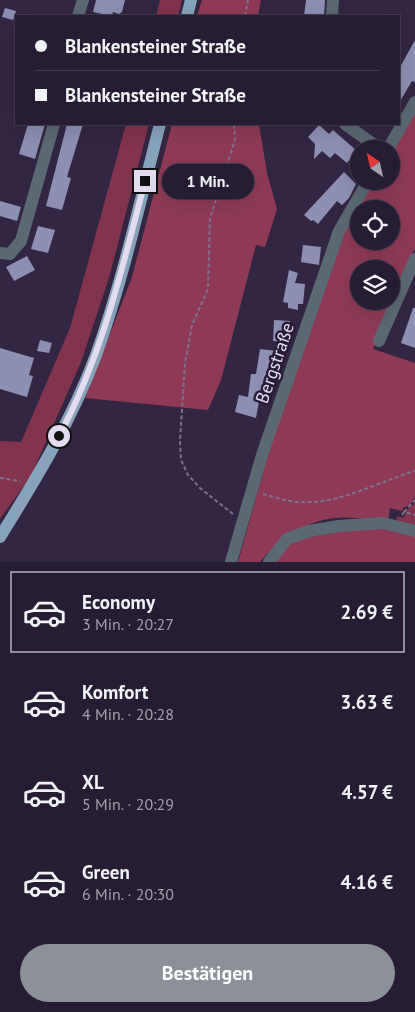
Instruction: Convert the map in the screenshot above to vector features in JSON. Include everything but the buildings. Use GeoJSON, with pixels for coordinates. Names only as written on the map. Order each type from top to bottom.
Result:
{"type":"FeatureCollection","features":[{"type":"Feature","properties":{"kind":"main road"},"geometry":{"type":"LineString","coordinates":[[187,15],[192,0]]}},
{"type":"Feature","properties":{"kind":"main road"},"geometry":{"type":"LineString","coordinates":[[0,537],[34,483],[67,421],[95,356],[120,279],[160,125]]}},
{"type":"Feature","properties":{"kind":"street"},"geometry":{"type":"LineString","coordinates":[[78,15],[83,0]]}},
{"type":"Feature","properties":{"kind":"street"},"geometry":{"type":"LineString","coordinates":[[332,15],[333,0]]}},
{"type":"Feature","properties":{"kind":"street"},"geometry":{"type":"LineString","coordinates":[[393,140],[415,102]]}},
{"type":"Feature","properties":{"kind":"street"},"geometry":{"type":"LineString","coordinates":[[0,253],[10,254],[21,241],[54,125]]}},
{"type":"Feature","properties":{"kind":"street"},"geometry":{"type":"LineString","coordinates":[[346,125],[367,140]]}},
{"type":"Feature","properties":{"kind":"street","name":"Bergstraße"},"geometry":{"type":"LineString","coordinates":[[231,562],[251,491],[339,230],[363,190]]}},
{"type":"Feature","properties":{"kind":"street"},"geometry":{"type":"LineString","coordinates":[[379,341],[415,259]]}},
{"type":"Feature","properties":{"kind":"street"},"geometry":{"type":"LineString","coordinates":[[269,562],[287,539],[309,531],[339,526],[383,523],[415,531]]}},
{"type":"Feature","properties":{"kind":"path"},"geometry":{"type":"LineString","coordinates":[[245,15],[248,0]]}},
{"type":"Feature","properties":{"kind":"path"},"geometry":{"type":"LineString","coordinates":[[234,125],[235,140],[210,218],[208,289],[192,325],[185,363],[180,441],[181,460],[188,475],[200,488],[243,521]]}},
{"type":"Feature","properties":{"kind":"path"},"geometry":{"type":"LineString","coordinates":[[251,491],[298,502],[330,499],[356,493],[415,471]]}},
{"type":"Feature","properties":{"kind":"path"},"geometry":{"type":"LineString","coordinates":[[0,478],[34,483]]}},
{"type":"Feature","properties":{"kind":"path"},"geometry":{"type":"LineString","coordinates":[[415,501],[404,512],[415,515]]}},
{"type":"Feature","properties":{"kind":"shaded area"},"geometry":{"type":"Polygon","coordinates":[[[160,0],[182,0],[178,15],[156,15],[160,0]]]}},
{"type":"Feature","properties":{"kind":"shaded area"},"geometry":{"type":"Polygon","coordinates":[[[202,0],[261,0],[258,15],[197,15],[202,0]]]}},
{"type":"Feature","properties":{"kind":"shaded area"},"geometry":{"type":"Polygon","coordinates":[[[415,108],[415,248],[400,281],[400,260],[350,260],[350,310],[388,310],[373,349],[415,363],[415,497],[411,504],[403,508],[402,511],[390,508],[388,521],[346,517],[322,520],[302,528],[283,540],[260,562],[238,562],[268,455],[344,229],[350,219],[350,250],[400,250],[400,200],[361,200],[367,190],[400,190],[400,140],[396,140],[415,108]]]}},
{"type":"Feature","properties":{"kind":"shaded area"},"geometry":{"type":"Polygon","coordinates":[[[126,125],[149,125],[109,278],[81,362],[31,476],[0,519],[0,441],[21,442],[70,328],[126,125]]]}},
{"type":"Feature","properties":{"kind":"shaded area"},"geometry":{"type":"Polygon","coordinates":[[[172,125],[259,125],[267,173],[277,209],[265,247],[256,245],[221,380],[208,410],[85,398],[132,277],[172,125]]]}},
{"type":"Feature","properties":{"kind":"shaded area"},"geometry":{"type":"Polygon","coordinates":[[[415,503],[415,528],[396,523],[397,516],[404,518],[406,511],[415,503]]]}},
{"type":"Feature","properties":{"kind":"shaded area"},"geometry":{"type":"Polygon","coordinates":[[[370,526],[415,535],[415,562],[275,562],[293,540],[370,526]]]}},
{"type":"Feature","properties":{"kind":"route"},"geometry":{"type":"LineString","coordinates":[[59,436],[95,356],[120,279],[145,181]]}}]}
